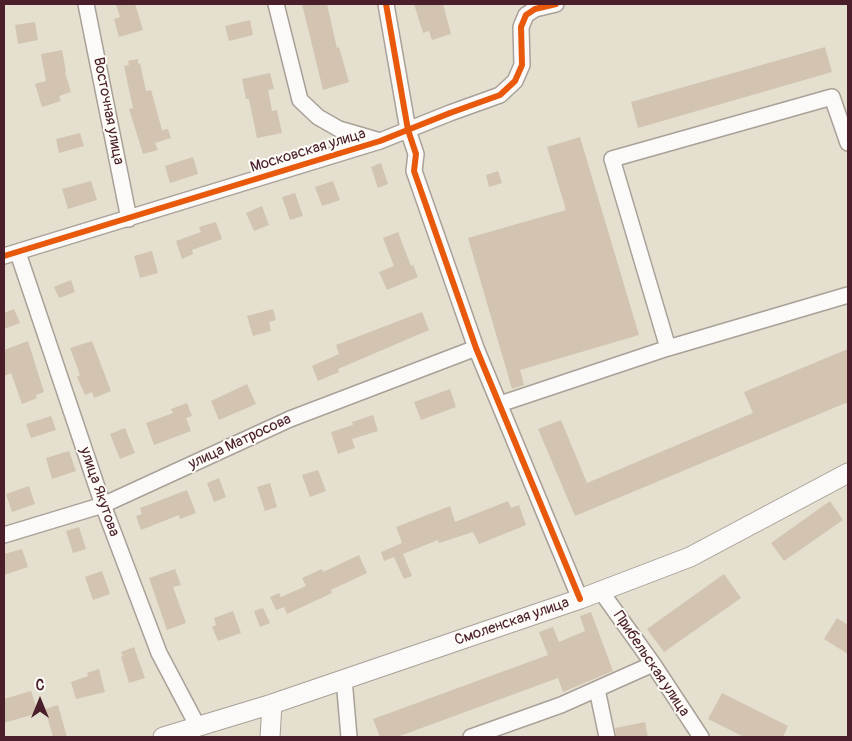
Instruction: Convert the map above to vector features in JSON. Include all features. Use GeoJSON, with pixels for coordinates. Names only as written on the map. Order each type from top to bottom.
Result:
{"type":"FeatureCollection","features":[{"type":"Feature","properties":{"kind":"main road","name":"Смоленская улица"},"geometry":{"type":"LineString","coordinates":[[163,737],[272,704],[580,599],[690,557],[848,473]]}},
{"type":"Feature","properties":{"kind":"main road"},"geometry":{"type":"LineString","coordinates":[[270,737],[272,704]]}},
{"type":"Feature","properties":{"kind":"street","name":"Восточная улица"},"geometry":{"type":"LineString","coordinates":[[86,4],[129,219]]}},
{"type":"Feature","properties":{"kind":"street"},"geometry":{"type":"LineString","coordinates":[[276,4],[300,100],[318,117],[339,128],[380,142]]}},
{"type":"Feature","properties":{"kind":"street"},"geometry":{"type":"LineString","coordinates":[[386,4],[408,130],[416,154],[414,171],[476,348],[580,599]]}},
{"type":"Feature","properties":{"kind":"street","name":"Московская улица"},"geometry":{"type":"LineString","coordinates":[[11,254],[380,142],[500,95],[515,81],[522,65],[521,27],[526,15],[535,9],[556,4]]}},
{"type":"Feature","properties":{"kind":"street"},"geometry":{"type":"LineString","coordinates":[[668,348],[612,159],[832,97],[848,143]]}},
{"type":"Feature","properties":{"kind":"street","name":"улица Якутова"},"geometry":{"type":"LineString","coordinates":[[11,254],[158,653],[197,726]]}},
{"type":"Feature","properties":{"kind":"street"},"geometry":{"type":"LineString","coordinates":[[500,404],[668,348],[848,295]]}},
{"type":"Feature","properties":{"kind":"street","name":"улица Матросова"},"geometry":{"type":"LineString","coordinates":[[4,535],[103,505],[290,419],[476,348]]}},
{"type":"Feature","properties":{"kind":"street","name":"Прибельская улица"},"geometry":{"type":"LineString","coordinates":[[600,590],[701,737]]}},
{"type":"Feature","properties":{"kind":"street"},"geometry":{"type":"LineString","coordinates":[[471,737],[561,705],[652,664]]}},
{"type":"Feature","properties":{"kind":"street"},"geometry":{"type":"LineString","coordinates":[[344,679],[348,737]]}},
{"type":"Feature","properties":{"kind":"street"},"geometry":{"type":"LineString","coordinates":[[597,689],[608,737]]}},
{"type":"Feature","properties":{"kind":"building"},"geometry":{"type":"Polygon","coordinates":[[[116,4],[135,4],[143,30],[119,37],[114,19],[120,17],[116,4]]]}},
{"type":"Feature","properties":{"kind":"building"},"geometry":{"type":"Polygon","coordinates":[[[302,4],[327,4],[337,48],[339,47],[349,82],[323,90],[302,4]]]}},
{"type":"Feature","properties":{"kind":"building"},"geometry":{"type":"Polygon","coordinates":[[[414,4],[443,4],[451,34],[432,40],[429,31],[423,33],[414,4]]]}},
{"type":"Feature","properties":{"kind":"building"},"geometry":{"type":"Polygon","coordinates":[[[250,20],[253,35],[229,41],[225,26],[250,20]]]}},
{"type":"Feature","properties":{"kind":"building"},"geometry":{"type":"Polygon","coordinates":[[[35,22],[38,40],[18,44],[15,25],[35,22]]]}},
{"type":"Feature","properties":{"kind":"building"},"geometry":{"type":"Polygon","coordinates":[[[825,47],[832,72],[638,128],[631,102],[825,47]]]}},
{"type":"Feature","properties":{"kind":"building"},"geometry":{"type":"Polygon","coordinates":[[[62,50],[65,72],[71,92],[59,96],[61,101],[42,107],[35,84],[46,81],[41,54],[62,50]]]}},
{"type":"Feature","properties":{"kind":"building"},"geometry":{"type":"Polygon","coordinates":[[[138,59],[146,91],[151,90],[162,130],[168,129],[171,138],[155,143],[158,150],[143,154],[129,109],[133,108],[124,66],[129,65],[128,61],[138,59]]]}},
{"type":"Feature","properties":{"kind":"building"},"geometry":{"type":"Polygon","coordinates":[[[270,73],[274,89],[268,90],[272,111],[277,110],[282,133],[257,138],[249,99],[246,99],[242,79],[270,73]]]}},
{"type":"Feature","properties":{"kind":"building"},"geometry":{"type":"Polygon","coordinates":[[[80,133],[84,146],[59,153],[56,139],[80,133]]]}},
{"type":"Feature","properties":{"kind":"building"},"geometry":{"type":"Polygon","coordinates":[[[580,137],[639,335],[520,370],[524,385],[512,389],[468,238],[566,210],[547,147],[580,137]]]}},
{"type":"Feature","properties":{"kind":"building"},"geometry":{"type":"Polygon","coordinates":[[[193,157],[198,174],[170,183],[165,166],[193,157]]]}},
{"type":"Feature","properties":{"kind":"building"},"geometry":{"type":"Polygon","coordinates":[[[381,163],[388,184],[378,188],[371,167],[381,163]]]}},
{"type":"Feature","properties":{"kind":"building"},"geometry":{"type":"Polygon","coordinates":[[[498,171],[502,183],[489,187],[486,175],[498,171]]]}},
{"type":"Feature","properties":{"kind":"building"},"geometry":{"type":"Polygon","coordinates":[[[91,181],[97,200],[68,209],[62,189],[91,181]]]}},
{"type":"Feature","properties":{"kind":"building"},"geometry":{"type":"Polygon","coordinates":[[[333,181],[340,200],[322,206],[315,187],[333,181]]]}},
{"type":"Feature","properties":{"kind":"building"},"geometry":{"type":"Polygon","coordinates":[[[295,193],[303,216],[290,220],[282,197],[295,193]]]}},
{"type":"Feature","properties":{"kind":"building"},"geometry":{"type":"Polygon","coordinates":[[[262,206],[269,225],[254,231],[246,213],[262,206]]]}},
{"type":"Feature","properties":{"kind":"building"},"geometry":{"type":"Polygon","coordinates":[[[216,222],[222,239],[192,250],[193,254],[182,259],[176,241],[201,232],[199,227],[216,222]]]}},
{"type":"Feature","properties":{"kind":"building"},"geometry":{"type":"Polygon","coordinates":[[[398,232],[411,266],[413,265],[418,277],[387,290],[379,272],[394,266],[383,238],[398,232]]]}},
{"type":"Feature","properties":{"kind":"building"},"geometry":{"type":"Polygon","coordinates":[[[152,251],[158,273],[140,278],[134,256],[152,251]]]}},
{"type":"Feature","properties":{"kind":"building"},"geometry":{"type":"Polygon","coordinates":[[[71,280],[75,292],[59,298],[54,287],[71,280]]]}},
{"type":"Feature","properties":{"kind":"building"},"geometry":{"type":"Polygon","coordinates":[[[14,309],[20,323],[4,329],[4,313],[14,309]]]}},
{"type":"Feature","properties":{"kind":"building"},"geometry":{"type":"Polygon","coordinates":[[[273,309],[276,320],[269,322],[271,331],[253,336],[247,316],[273,309]]]}},
{"type":"Feature","properties":{"kind":"building"},"geometry":{"type":"Polygon","coordinates":[[[422,312],[429,330],[338,369],[339,372],[318,381],[312,366],[339,354],[336,345],[422,312]]]}},
{"type":"Feature","properties":{"kind":"building"},"geometry":{"type":"Polygon","coordinates":[[[28,341],[44,392],[36,395],[37,398],[22,404],[11,373],[4,376],[4,350],[28,341]]]}},
{"type":"Feature","properties":{"kind":"building"},"geometry":{"type":"Polygon","coordinates":[[[92,341],[111,391],[94,398],[92,392],[85,395],[77,377],[80,375],[70,348],[92,341]]]}},
{"type":"Feature","properties":{"kind":"building"},"geometry":{"type":"Polygon","coordinates":[[[848,349],[848,402],[575,516],[538,429],[561,420],[587,483],[753,413],[744,392],[848,349]]]}},
{"type":"Feature","properties":{"kind":"building"},"geometry":{"type":"Polygon","coordinates":[[[247,384],[256,404],[219,420],[211,401],[247,384]]]}},
{"type":"Feature","properties":{"kind":"building"},"geometry":{"type":"Polygon","coordinates":[[[450,389],[456,407],[421,420],[414,402],[450,389]]]}},
{"type":"Feature","properties":{"kind":"building"},"geometry":{"type":"Polygon","coordinates":[[[187,403],[192,416],[186,418],[191,431],[154,445],[146,423],[173,413],[171,409],[187,403]]]}},
{"type":"Feature","properties":{"kind":"building"},"geometry":{"type":"Polygon","coordinates":[[[373,415],[378,431],[352,439],[355,448],[338,454],[331,432],[353,425],[352,422],[373,415]]]}},
{"type":"Feature","properties":{"kind":"building"},"geometry":{"type":"Polygon","coordinates":[[[51,416],[56,430],[31,438],[26,424],[51,416]]]}},
{"type":"Feature","properties":{"kind":"building"},"geometry":{"type":"Polygon","coordinates":[[[125,428],[135,453],[120,459],[110,434],[125,428]]]}},
{"type":"Feature","properties":{"kind":"building"},"geometry":{"type":"Polygon","coordinates":[[[69,451],[76,471],[52,479],[46,458],[69,451]]]}},
{"type":"Feature","properties":{"kind":"building"},"geometry":{"type":"Polygon","coordinates":[[[318,470],[326,491],[310,497],[302,475],[318,470]]]}},
{"type":"Feature","properties":{"kind":"building"},"geometry":{"type":"Polygon","coordinates":[[[219,478],[226,497],[214,502],[207,483],[219,478]]]}},
{"type":"Feature","properties":{"kind":"building"},"geometry":{"type":"Polygon","coordinates":[[[270,483],[277,507],[265,511],[257,487],[270,483]]]}},
{"type":"Feature","properties":{"kind":"building"},"geometry":{"type":"Polygon","coordinates":[[[29,486],[35,504],[12,512],[6,494],[29,486]]]}},
{"type":"Feature","properties":{"kind":"building"},"geometry":{"type":"Polygon","coordinates":[[[187,490],[196,513],[180,519],[179,515],[141,530],[136,516],[142,514],[140,508],[187,490]]]}},
{"type":"Feature","properties":{"kind":"building"},"geometry":{"type":"Polygon","coordinates":[[[508,501],[511,508],[519,505],[526,525],[479,544],[473,532],[439,543],[438,540],[403,554],[412,576],[404,579],[394,557],[384,561],[381,552],[402,543],[396,527],[450,506],[455,522],[508,501]]]}},
{"type":"Feature","properties":{"kind":"building"},"geometry":{"type":"Polygon","coordinates":[[[830,501],[843,520],[784,561],[771,543],[830,501]]]}},
{"type":"Feature","properties":{"kind":"building"},"geometry":{"type":"Polygon","coordinates":[[[79,527],[86,549],[73,553],[66,531],[79,527]]]}},
{"type":"Feature","properties":{"kind":"building"},"geometry":{"type":"Polygon","coordinates":[[[22,549],[28,567],[4,575],[4,554],[22,549]]]}},
{"type":"Feature","properties":{"kind":"building"},"geometry":{"type":"Polygon","coordinates":[[[359,555],[367,573],[331,590],[332,593],[287,614],[284,607],[276,610],[270,597],[279,593],[281,597],[306,586],[302,578],[322,569],[323,572],[359,555]]]}},
{"type":"Feature","properties":{"kind":"building"},"geometry":{"type":"Polygon","coordinates":[[[175,569],[181,585],[173,587],[186,623],[167,630],[149,578],[175,569]]]}},
{"type":"Feature","properties":{"kind":"building"},"geometry":{"type":"Polygon","coordinates":[[[102,571],[110,594],[93,600],[85,577],[102,571]]]}},
{"type":"Feature","properties":{"kind":"building"},"geometry":{"type":"Polygon","coordinates":[[[724,574],[741,598],[664,652],[647,629],[724,574]]]}},
{"type":"Feature","properties":{"kind":"building"},"geometry":{"type":"Polygon","coordinates":[[[263,608],[270,623],[260,627],[254,611],[263,608]]]}},
{"type":"Feature","properties":{"kind":"building"},"geometry":{"type":"Polygon","coordinates":[[[233,611],[241,633],[218,641],[212,627],[216,625],[214,618],[233,611]]]}},
{"type":"Feature","properties":{"kind":"building"},"geometry":{"type":"Polygon","coordinates":[[[591,612],[613,671],[563,692],[558,678],[397,737],[380,737],[373,719],[548,655],[539,632],[553,627],[559,642],[585,631],[580,616],[591,612]]]}},
{"type":"Feature","properties":{"kind":"building"},"geometry":{"type":"Polygon","coordinates":[[[837,618],[848,625],[848,654],[824,639],[837,618]]]}},
{"type":"Feature","properties":{"kind":"building"},"geometry":{"type":"Polygon","coordinates":[[[134,647],[145,678],[129,683],[121,652],[134,647]]]}},
{"type":"Feature","properties":{"kind":"building"},"geometry":{"type":"Polygon","coordinates":[[[99,669],[105,692],[76,699],[71,682],[88,676],[87,673],[99,669]]]}},
{"type":"Feature","properties":{"kind":"building"},"geometry":{"type":"Polygon","coordinates":[[[31,691],[38,713],[4,723],[4,699],[31,691]]]}},
{"type":"Feature","properties":{"kind":"building"},"geometry":{"type":"Polygon","coordinates":[[[722,693],[788,726],[783,737],[744,737],[708,719],[722,693]]]}},
{"type":"Feature","properties":{"kind":"building"},"geometry":{"type":"Polygon","coordinates":[[[58,705],[67,737],[53,737],[45,709],[58,705]]]}},
{"type":"Feature","properties":{"kind":"building"},"geometry":{"type":"Polygon","coordinates":[[[645,722],[648,737],[616,737],[615,728],[645,722]]]}},
{"type":"Feature","properties":{"kind":"cycle path"},"geometry":{"type":"LineString","coordinates":[[386,4],[408,130],[416,154],[414,171],[476,348],[580,599]]}},
{"type":"Feature","properties":{"kind":"cycle path"},"geometry":{"type":"LineString","coordinates":[[4,256],[380,141],[500,95],[515,81],[522,65],[521,27],[526,15],[535,9],[556,4]]}}]}
